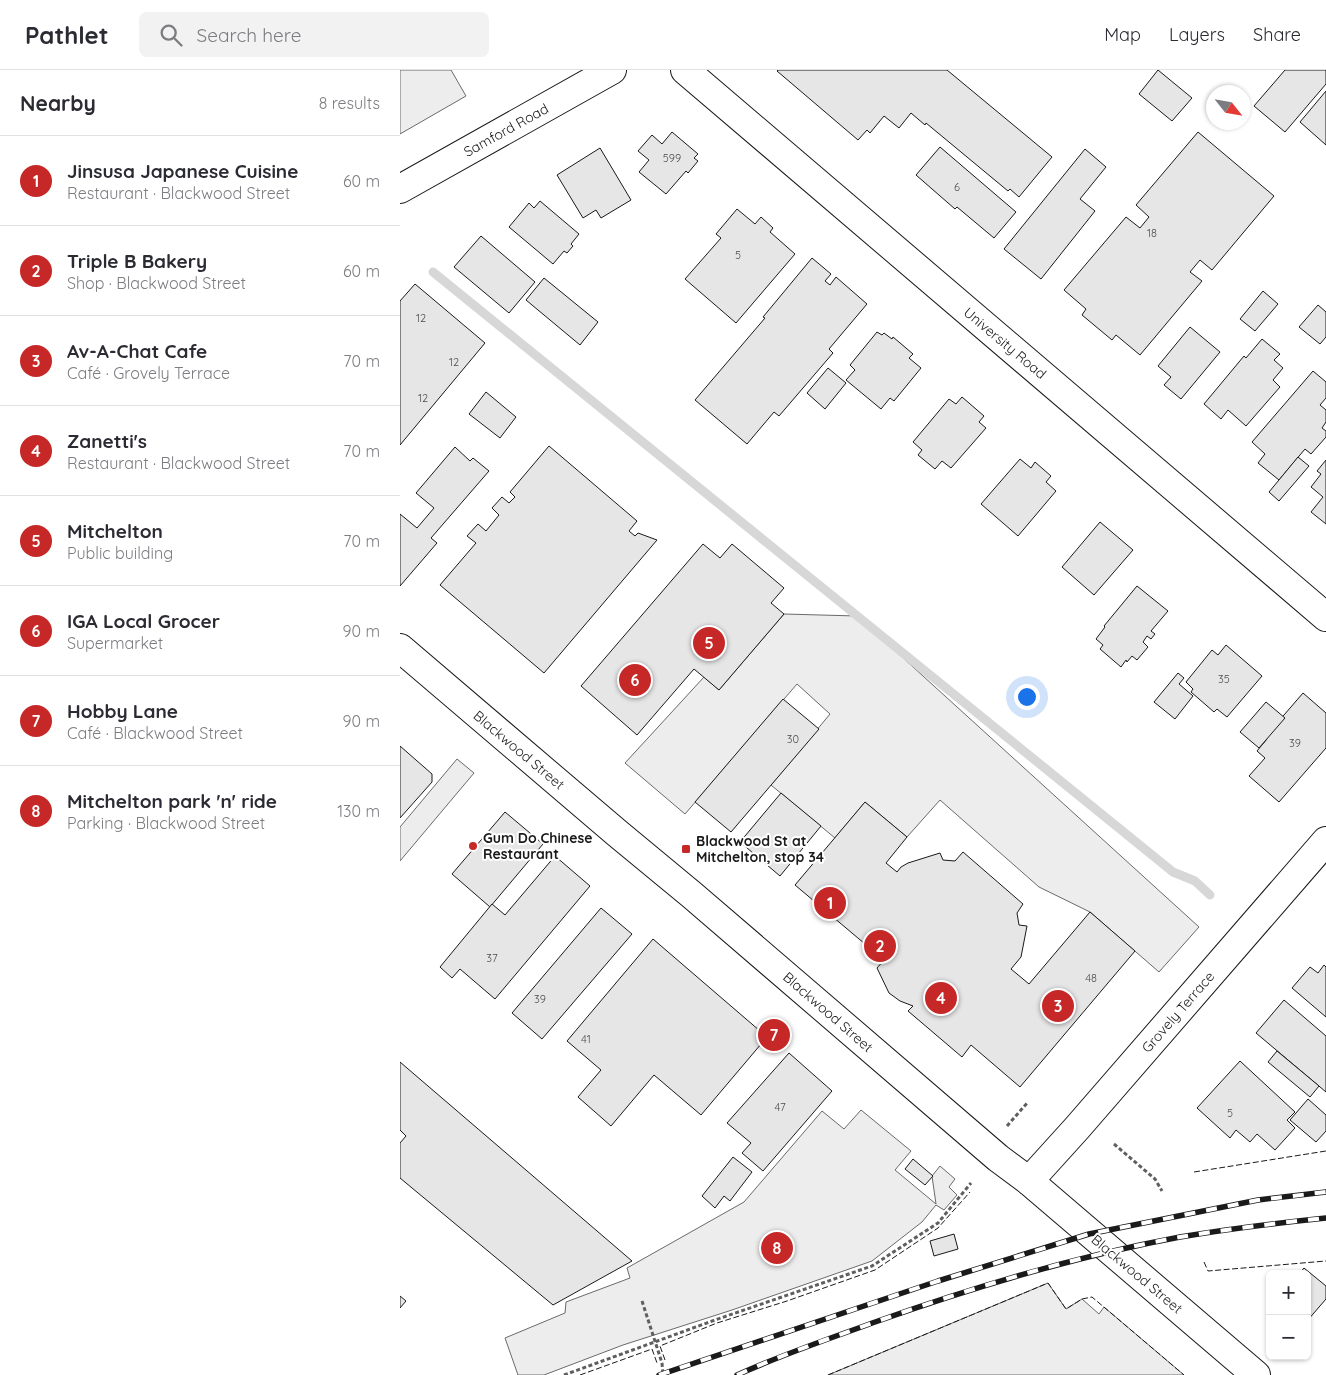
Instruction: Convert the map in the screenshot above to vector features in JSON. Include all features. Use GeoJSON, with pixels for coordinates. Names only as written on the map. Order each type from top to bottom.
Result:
{"type":"FeatureCollection","features":[{"type":"Feature","properties":{"kind":"street","name":"Samford Road"},"geometry":{"type":"LineString","coordinates":[[400,189],[612,70]]}},
{"type":"Feature","properties":{"kind":"street","name":"University Road"},"geometry":{"type":"LineString","coordinates":[[685,70],[1326,617]]}},
{"type":"Feature","properties":{"kind":"street","name":"Blackwood Street"},"geometry":{"type":"LineString","coordinates":[[400,648],[692,895],[998,1158],[1029,1182],[1256,1375]]}},
{"type":"Feature","properties":{"kind":"street","name":"Grovely Terrace"},"geometry":{"type":"LineString","coordinates":[[1029,1182],[1326,841]]}},
{"type":"Feature","properties":{"kind":"path"},"geometry":{"type":"LineString","coordinates":[[1004,1130],[1028,1102]]}},
{"type":"Feature","properties":{"kind":"path"},"geometry":{"type":"LineString","coordinates":[[1114,1144],[1155,1179],[1162,1191]]}},
{"type":"Feature","properties":{"kind":"path"},"geometry":{"type":"LineString","coordinates":[[564,1375],[872,1266],[938,1223],[972,1183]]}},
{"type":"Feature","properties":{"kind":"path"},"geometry":{"type":"LineString","coordinates":[[642,1301],[662,1363],[663,1375]]}},
{"type":"Feature","properties":{"kind":"shaded area"},"geometry":{"type":"Polygon","coordinates":[[[400,70],[451,70],[466,96],[400,134],[400,70]]]}},
{"type":"Feature","properties":{"kind":"shaded area"},"geometry":{"type":"Polygon","coordinates":[[[784,614],[857,616],[1199,927],[1159,972],[1090,912],[1039,887],[940,800],[907,837],[865,802],[835,838],[771,785],[830,714],[797,684],[685,814],[625,763],[704,677],[719,690],[784,614]]]}},
{"type":"Feature","properties":{"kind":"shaded area"},"geometry":{"type":"Polygon","coordinates":[[[457,759],[474,773],[400,861],[400,827],[457,759]]]}},
{"type":"Feature","properties":{"kind":"shaded area"},"geometry":{"type":"Polygon","coordinates":[[[861,1110],[911,1151],[895,1170],[936,1204],[932,1176],[940,1166],[955,1179],[949,1187],[957,1195],[944,1210],[936,1205],[922,1222],[872,1261],[732,1310],[623,1345],[544,1375],[518,1375],[505,1338],[565,1313],[566,1302],[630,1278],[627,1268],[744,1202],[822,1111],[844,1129],[861,1110]]]}},
{"type":"Feature","properties":{"kind":"shaded area"},"geometry":{"type":"Polygon","coordinates":[[[1048,1283],[1066,1309],[1082,1299],[1099,1314],[1104,1307],[1184,1375],[828,1375],[1048,1283]]]}},
{"type":"Feature","properties":{"kind":"building"},"geometry":{"type":"Polygon","coordinates":[[[778,70],[947,70],[1052,157],[1019,197],[1010,189],[1008,191],[926,123],[925,125],[911,113],[899,128],[884,116],[870,133],[867,130],[858,140],[778,70]]]}},
{"type":"Feature","properties":{"kind":"building"},"geometry":{"type":"Polygon","coordinates":[[[1158,70],[1192,98],[1172,121],[1139,94],[1158,70]]]}},
{"type":"Feature","properties":{"kind":"building"},"geometry":{"type":"Polygon","coordinates":[[[1285,70],[1326,70],[1326,84],[1285,132],[1254,106],[1285,70]]]}},
{"type":"Feature","properties":{"kind":"building"},"geometry":{"type":"Polygon","coordinates":[[[1326,91],[1326,145],[1300,122],[1326,91]]]}},
{"type":"Feature","properties":{"kind":"building"},"geometry":{"type":"Polygon","coordinates":[[[672,132],[698,154],[694,158],[698,161],[688,173],[686,171],[666,194],[639,172],[649,160],[638,151],[652,135],[662,144],[672,132]]]}},
{"type":"Feature","properties":{"kind":"building"},"geometry":{"type":"Polygon","coordinates":[[[1198,132],[1274,196],[1212,270],[1200,260],[1190,272],[1202,281],[1140,355],[1116,335],[1112,340],[1082,315],[1086,309],[1064,290],[1126,217],[1140,228],[1149,217],[1136,205],[1198,132]]]}},
{"type":"Feature","properties":{"kind":"building"},"geometry":{"type":"Polygon","coordinates":[[[940,147],[1016,212],[994,238],[957,207],[955,209],[916,175],[940,147]]]}},
{"type":"Feature","properties":{"kind":"building"},"geometry":{"type":"Polygon","coordinates":[[[600,148],[631,200],[601,218],[596,210],[583,218],[557,175],[600,148]]]}},
{"type":"Feature","properties":{"kind":"building"},"geometry":{"type":"Polygon","coordinates":[[[1085,149],[1106,167],[1080,199],[1095,211],[1041,279],[1004,249],[1085,149]]]}},
{"type":"Feature","properties":{"kind":"building"},"geometry":{"type":"Polygon","coordinates":[[[540,201],[579,234],[567,253],[564,251],[553,264],[509,227],[529,203],[534,208],[540,201]]]}},
{"type":"Feature","properties":{"kind":"building"},"geometry":{"type":"Polygon","coordinates":[[[737,209],[755,224],[761,217],[773,228],[770,232],[795,254],[736,323],[685,279],[721,238],[716,234],[737,209]]]}},
{"type":"Feature","properties":{"kind":"building"},"geometry":{"type":"Polygon","coordinates":[[[481,236],[535,282],[509,313],[454,267],[481,236]]]}},
{"type":"Feature","properties":{"kind":"building"},"geometry":{"type":"Polygon","coordinates":[[[812,258],[831,274],[825,281],[830,285],[836,277],[867,304],[829,349],[833,353],[779,416],[774,412],[747,444],[695,400],[765,318],[763,317],[812,258]]]}},
{"type":"Feature","properties":{"kind":"building"},"geometry":{"type":"Polygon","coordinates":[[[544,278],[598,322],[580,345],[526,300],[544,278]]]}},
{"type":"Feature","properties":{"kind":"building"},"geometry":{"type":"Polygon","coordinates":[[[415,284],[485,343],[400,445],[400,301],[415,284]]]}},
{"type":"Feature","properties":{"kind":"building"},"geometry":{"type":"Polygon","coordinates":[[[1263,291],[1278,304],[1255,331],[1240,319],[1263,291]]]}},
{"type":"Feature","properties":{"kind":"building"},"geometry":{"type":"Polygon","coordinates":[[[1318,305],[1326,312],[1326,337],[1320,344],[1299,327],[1318,305]]]}},
{"type":"Feature","properties":{"kind":"building"},"geometry":{"type":"Polygon","coordinates":[[[1190,327],[1220,352],[1181,399],[1164,385],[1171,377],[1158,366],[1190,327]]]}},
{"type":"Feature","properties":{"kind":"building"},"geometry":{"type":"Polygon","coordinates":[[[877,332],[882,335],[884,333],[892,339],[893,337],[913,354],[909,358],[921,368],[894,401],[890,398],[881,409],[846,380],[855,370],[850,365],[877,332]]]}},
{"type":"Feature","properties":{"kind":"building"},"geometry":{"type":"Polygon","coordinates":[[[1262,339],[1280,354],[1274,360],[1283,368],[1273,380],[1280,387],[1246,426],[1228,410],[1221,419],[1204,404],[1244,356],[1246,358],[1262,339]]]}},
{"type":"Feature","properties":{"kind":"building"},"geometry":{"type":"Polygon","coordinates":[[[828,368],[846,383],[825,409],[807,393],[828,368]]]}},
{"type":"Feature","properties":{"kind":"building"},"geometry":{"type":"Polygon","coordinates":[[[1313,371],[1326,382],[1326,398],[1320,405],[1326,410],[1326,422],[1322,428],[1326,431],[1326,437],[1311,454],[1305,449],[1279,480],[1258,463],[1265,454],[1252,442],[1313,371]]]}},
{"type":"Feature","properties":{"kind":"building"},"geometry":{"type":"Polygon","coordinates":[[[486,392],[516,417],[500,438],[469,414],[486,392]]]}},
{"type":"Feature","properties":{"kind":"building"},"geometry":{"type":"Polygon","coordinates":[[[962,397],[984,416],[979,422],[986,428],[951,468],[942,461],[935,469],[918,455],[922,450],[913,442],[949,399],[956,404],[962,397]]]}},
{"type":"Feature","properties":{"kind":"building"},"geometry":{"type":"Polygon","coordinates":[[[549,446],[637,521],[629,531],[635,536],[638,533],[657,540],[544,673],[440,585],[476,543],[467,536],[478,524],[486,531],[499,515],[492,508],[502,497],[509,503],[515,497],[510,492],[549,446]]]}},
{"type":"Feature","properties":{"kind":"building"},"geometry":{"type":"Polygon","coordinates":[[[455,447],[470,461],[473,458],[489,471],[431,538],[437,543],[400,586],[400,514],[417,528],[434,508],[416,493],[455,447]]]}},
{"type":"Feature","properties":{"kind":"building"},"geometry":{"type":"Polygon","coordinates":[[[1298,457],[1309,466],[1279,501],[1269,492],[1298,457]]]}},
{"type":"Feature","properties":{"kind":"building"},"geometry":{"type":"Polygon","coordinates":[[[1020,459],[1031,468],[1035,462],[1051,476],[1046,482],[1056,491],[1018,536],[981,504],[1020,459]]]}},
{"type":"Feature","properties":{"kind":"building"},"geometry":{"type":"Polygon","coordinates":[[[1326,460],[1326,524],[1311,512],[1323,497],[1311,487],[1321,474],[1317,471],[1326,460]]]}},
{"type":"Feature","properties":{"kind":"building"},"geometry":{"type":"Polygon","coordinates":[[[1100,522],[1133,550],[1094,595],[1062,567],[1100,522]]]}},
{"type":"Feature","properties":{"kind":"building"},"geometry":{"type":"Polygon","coordinates":[[[703,544],[720,558],[732,544],[784,588],[771,603],[784,614],[719,690],[694,669],[637,735],[581,686],[703,544]]]}},
{"type":"Feature","properties":{"kind":"building"},"geometry":{"type":"Polygon","coordinates":[[[1137,586],[1168,611],[1151,631],[1155,634],[1151,639],[1147,636],[1143,642],[1148,647],[1137,660],[1132,656],[1121,667],[1100,649],[1103,645],[1096,639],[1104,626],[1137,586]]]}},
{"type":"Feature","properties":{"kind":"building"},"geometry":{"type":"Polygon","coordinates":[[[1226,645],[1262,676],[1227,717],[1217,709],[1214,712],[1191,692],[1193,689],[1186,682],[1212,650],[1218,655],[1226,645]]]}},
{"type":"Feature","properties":{"kind":"building"},"geometry":{"type":"Polygon","coordinates":[[[1178,673],[1184,678],[1179,684],[1193,696],[1175,719],[1154,702],[1178,673]]]}},
{"type":"Feature","properties":{"kind":"building"},"geometry":{"type":"Polygon","coordinates":[[[1303,693],[1326,713],[1326,748],[1279,802],[1249,776],[1265,758],[1257,751],[1267,739],[1265,737],[1303,693]]]}},
{"type":"Feature","properties":{"kind":"building"},"geometry":{"type":"Polygon","coordinates":[[[783,699],[819,729],[731,832],[695,802],[783,699]]]}},
{"type":"Feature","properties":{"kind":"building"},"geometry":{"type":"Polygon","coordinates":[[[1266,702],[1285,718],[1259,748],[1240,732],[1266,702]]]}},
{"type":"Feature","properties":{"kind":"building"},"geometry":{"type":"Polygon","coordinates":[[[400,746],[432,774],[432,782],[400,818],[400,746]]]}},
{"type":"Feature","properties":{"kind":"building"},"geometry":{"type":"Polygon","coordinates":[[[781,793],[821,826],[780,876],[740,842],[781,793]]]}},
{"type":"Feature","properties":{"kind":"building"},"geometry":{"type":"Polygon","coordinates":[[[865,802],[907,837],[886,863],[897,872],[908,863],[940,853],[943,860],[955,861],[963,852],[1023,904],[1017,913],[1019,925],[1027,926],[1021,957],[1011,969],[1029,984],[1090,912],[1135,951],[1020,1087],[971,1045],[962,1057],[908,1011],[913,1006],[900,1001],[889,993],[877,968],[884,960],[795,885],[865,802]]]}},
{"type":"Feature","properties":{"kind":"building"},"geometry":{"type":"Polygon","coordinates":[[[505,812],[543,844],[490,907],[452,874],[505,812]]]}},
{"type":"Feature","properties":{"kind":"building"},"geometry":{"type":"Polygon","coordinates":[[[555,856],[590,886],[495,999],[460,969],[452,978],[440,967],[492,904],[505,915],[555,856]]]}},
{"type":"Feature","properties":{"kind":"building"},"geometry":{"type":"Polygon","coordinates":[[[601,908],[632,934],[542,1039],[512,1013],[601,908]]]}},
{"type":"Feature","properties":{"kind":"building"},"geometry":{"type":"Polygon","coordinates":[[[653,939],[767,1037],[701,1115],[654,1075],[611,1126],[578,1097],[601,1070],[567,1041],[653,939]]]}},
{"type":"Feature","properties":{"kind":"building"},"geometry":{"type":"Polygon","coordinates":[[[1324,965],[1326,967],[1326,1017],[1292,988],[1310,967],[1318,973],[1324,965]]]}},
{"type":"Feature","properties":{"kind":"building"},"geometry":{"type":"Polygon","coordinates":[[[1284,1000],[1326,1036],[1326,1092],[1256,1033],[1284,1000]]]}},
{"type":"Feature","properties":{"kind":"building"},"geometry":{"type":"Polygon","coordinates":[[[1277,1051],[1319,1086],[1310,1097],[1268,1062],[1277,1051]]]}},
{"type":"Feature","properties":{"kind":"building"},"geometry":{"type":"Polygon","coordinates":[[[789,1053],[832,1091],[763,1171],[742,1153],[751,1143],[727,1123],[789,1053]]]}},
{"type":"Feature","properties":{"kind":"building"},"geometry":{"type":"Polygon","coordinates":[[[1240,1061],[1295,1112],[1287,1120],[1295,1128],[1275,1150],[1257,1134],[1250,1142],[1236,1130],[1230,1138],[1197,1108],[1240,1061]]]}},
{"type":"Feature","properties":{"kind":"building"},"geometry":{"type":"Polygon","coordinates":[[[400,1062],[632,1261],[553,1305],[400,1178],[400,1143],[406,1136],[400,1130],[400,1062]]]}},
{"type":"Feature","properties":{"kind":"building"},"geometry":{"type":"Polygon","coordinates":[[[1308,1099],[1326,1115],[1326,1131],[1316,1142],[1290,1120],[1308,1099]]]}},
{"type":"Feature","properties":{"kind":"building"},"geometry":{"type":"Polygon","coordinates":[[[733,1157],[752,1172],[730,1201],[724,1196],[715,1208],[702,1196],[733,1157]]]}},
{"type":"Feature","properties":{"kind":"building"},"geometry":{"type":"Polygon","coordinates":[[[913,1159],[933,1176],[925,1185],[905,1169],[913,1159]]]}},
{"type":"Feature","properties":{"kind":"building"},"geometry":{"type":"Polygon","coordinates":[[[954,1234],[958,1249],[934,1256],[930,1241],[954,1234]]]}},
{"type":"Feature","properties":{"kind":"building"},"geometry":{"type":"Polygon","coordinates":[[[1311,1274],[1326,1286],[1326,1299],[1311,1316],[1311,1274]]]}},
{"type":"Feature","properties":{"kind":"building"},"geometry":{"type":"Polygon","coordinates":[[[400,1296],[406,1301],[400,1308],[400,1296]]]}},
{"type":"Feature","properties":{"kind":"waterway"},"geometry":{"type":"LineString","coordinates":[[433,272],[1173,872],[1195,881],[1210,895]]}},
{"type":"Feature","properties":{"kind":"railway"},"geometry":{"type":"LineString","coordinates":[[659,1375],[938,1281],[1089,1234],[1258,1200],[1326,1192]]}},
{"type":"Feature","properties":{"kind":"railway"},"geometry":{"type":"LineString","coordinates":[[737,1375],[807,1346],[915,1308],[1065,1263],[1180,1237],[1326,1218]]}},
{"type":"Feature","properties":{"kind":"fence"},"geometry":{"type":"LineString","coordinates":[[1194,1172],[1326,1151]]}},
{"type":"Feature","properties":{"kind":"fence"},"geometry":{"type":"LineString","coordinates":[[665,1360],[660,1346],[717,1323],[875,1270],[938,1228],[970,1192]]}},
{"type":"Feature","properties":{"kind":"fence"},"geometry":{"type":"LineString","coordinates":[[1204,1262],[1208,1271],[1326,1261]]}},
{"type":"Feature","properties":{"kind":"fence"},"geometry":{"type":"LineString","coordinates":[[828,1375],[1048,1283],[1066,1309],[1082,1299],[1092,1297],[1184,1375]]}},
{"type":"Feature","properties":{"kind":"fence"},"geometry":{"type":"LineString","coordinates":[[580,1375],[652,1349],[657,1363]]}},
{"type":"Feature","properties":{"kind":"place","name":"Mitchelton"},"geometry":{"type":"Point","coordinates":[709,643]}},
{"type":"Feature","properties":{"kind":"place","name":"IGA Local Grocer"},"geometry":{"type":"Point","coordinates":[635,680]}},
{"type":"Feature","properties":{"kind":"place","name":"Gum Do Chinese Restaurant"},"geometry":{"type":"Point","coordinates":[473,846]}},
{"type":"Feature","properties":{"kind":"place","name":"Blackwood St at Mitchelton, stop 34"},"geometry":{"type":"Point","coordinates":[686,849]}},
{"type":"Feature","properties":{"kind":"place","name":"Jinsusa Japanese Cuisine"},"geometry":{"type":"Point","coordinates":[830,903]}},
{"type":"Feature","properties":{"kind":"place","name":"Triple B Bakery"},"geometry":{"type":"Point","coordinates":[880,946]}},
{"type":"Feature","properties":{"kind":"place","name":"Zanetti's"},"geometry":{"type":"Point","coordinates":[941,998]}},
{"type":"Feature","properties":{"kind":"place","name":"Av-A-Chat Cafe"},"geometry":{"type":"Point","coordinates":[1058,1006]}},
{"type":"Feature","properties":{"kind":"place","name":"Hobby Lane"},"geometry":{"type":"Point","coordinates":[774,1035]}},
{"type":"Feature","properties":{"kind":"place","name":"Mitchelton park 'n' ride"},"geometry":{"type":"Point","coordinates":[777,1248]}}]}
